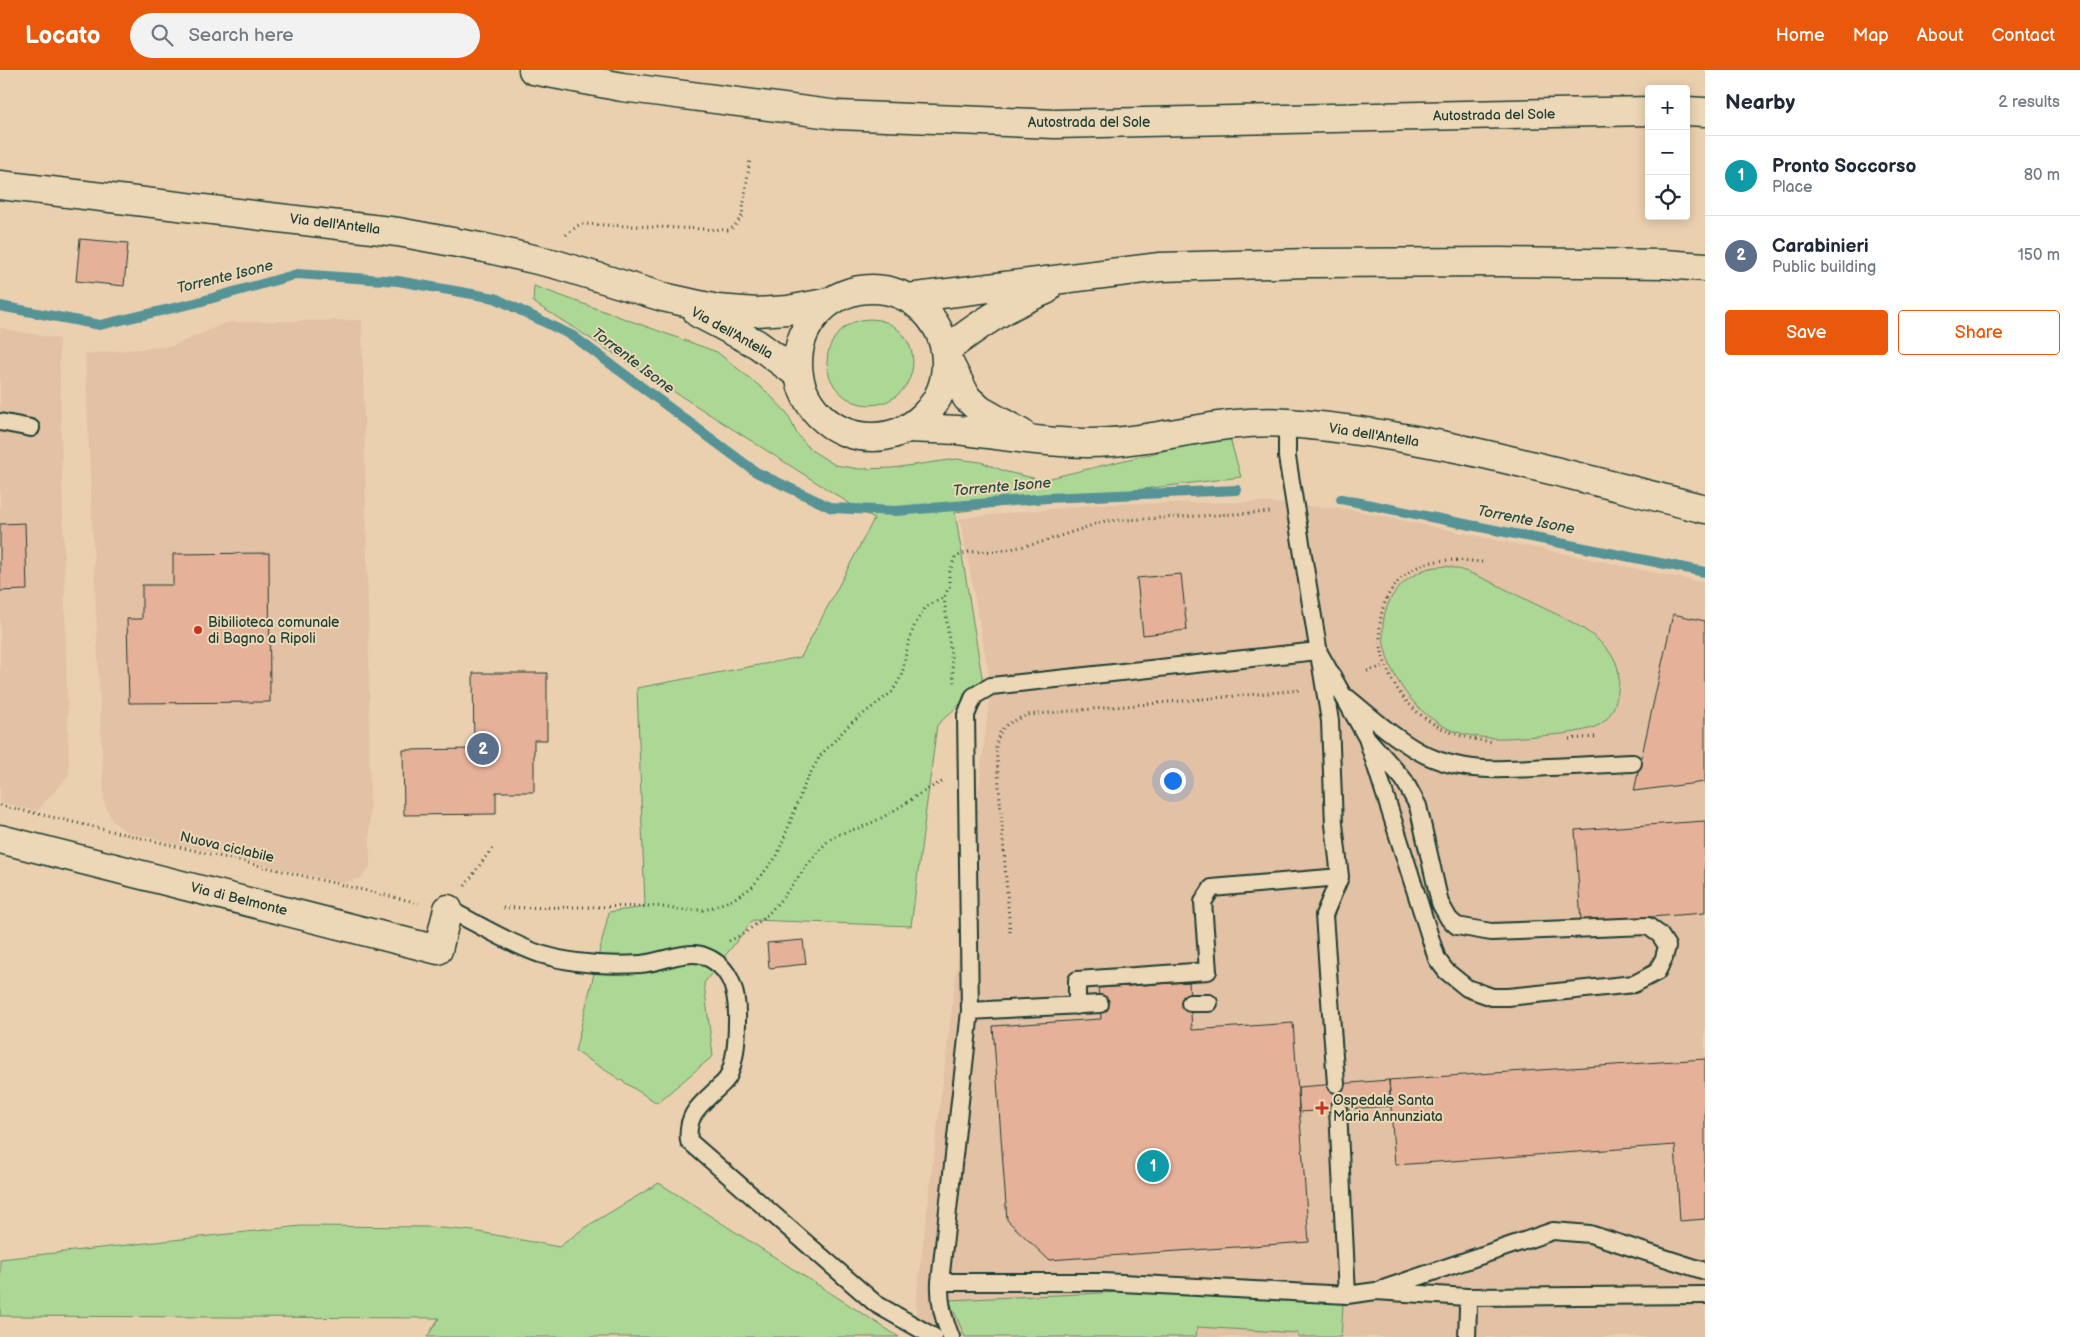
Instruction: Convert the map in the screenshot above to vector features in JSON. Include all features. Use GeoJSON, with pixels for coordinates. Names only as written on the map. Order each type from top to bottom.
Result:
{"type":"FeatureCollection","features":[{"type":"Feature","properties":{"kind":"main road","name":"Autostrada del Sole"},"geometry":{"type":"LineString","coordinates":[[533,70],[622,87],[838,115],[1055,124],[1645,111]]}},
{"type":"Feature","properties":{"kind":"main road"},"geometry":{"type":"LineString","coordinates":[[1690,111],[1705,112]]}},
{"type":"Feature","properties":{"kind":"main road","name":"Via dell'Antella"},"geometry":{"type":"LineString","coordinates":[[0,185],[398,232],[485,248],[556,264],[663,297],[716,309],[756,312],[788,310],[830,302],[842,296],[868,289],[882,290],[908,298],[929,314],[967,398],[980,410],[1038,442]]}},
{"type":"Feature","properties":{"kind":"main road"},"geometry":{"type":"LineString","coordinates":[[908,298],[986,290],[1160,267],[1310,263],[1654,264],[1705,267]]}},
{"type":"Feature","properties":{"kind":"main road"},"geometry":{"type":"LineString","coordinates":[[946,355],[991,317],[1022,299],[1084,276]]}},
{"type":"Feature","properties":{"kind":"main road","name":"Via dell'Antella"},"geometry":{"type":"LineString","coordinates":[[663,297],[720,322],[750,340],[799,375]]}},
{"type":"Feature","properties":{"kind":"main road","name":"Via dell'Antella"},"geometry":{"type":"LineString","coordinates":[[830,302],[815,317],[804,335],[800,347],[799,375],[804,392],[812,407],[825,420],[840,430],[856,436],[874,438],[892,435],[908,428],[930,411],[938,400],[946,373],[946,355]]}},
{"type":"Feature","properties":{"kind":"main road","name":"Via dell'Antella"},"geometry":{"type":"LineString","coordinates":[[908,428],[954,430],[1038,442],[1109,442],[1156,437],[1197,428],[1254,423],[1287,423],[1384,435],[1477,452],[1705,509]]}},
{"type":"Feature","properties":{"kind":"main road","name":"Via di Belmonte"},"geometry":{"type":"LineString","coordinates":[[0,839],[438,950],[448,909]]}},
{"type":"Feature","properties":{"kind":"lane"},"geometry":{"type":"LineString","coordinates":[[0,422],[31,428]]}},
{"type":"Feature","properties":{"kind":"lane"},"geometry":{"type":"LineString","coordinates":[[1287,423],[1287,458],[1330,721],[1334,824],[1340,877],[1324,915],[1336,1084]]}},
{"type":"Feature","properties":{"kind":"lane"},"geometry":{"type":"LineString","coordinates":[[1318,651],[1367,738],[1437,959],[1446,971],[1467,988],[1492,996],[1634,984],[1657,972],[1664,958],[1667,946],[1660,935],[1648,926],[1491,932],[1457,926],[1449,919],[1440,903],[1418,806],[1404,780],[1367,738]]}},
{"type":"Feature","properties":{"kind":"lane"},"geometry":{"type":"LineString","coordinates":[[952,1337],[944,1320],[940,1300],[940,1282],[970,1011],[966,715],[974,696],[991,686],[1318,651]]}},
{"type":"Feature","properties":{"kind":"lane"},"geometry":{"type":"LineString","coordinates":[[1341,692],[1401,740],[1420,752],[1454,764],[1480,770],[1507,770],[1632,763]]}},
{"type":"Feature","properties":{"kind":"lane"},"geometry":{"type":"LineString","coordinates":[[1077,1006],[1077,980],[1208,971],[1203,902],[1212,888],[1340,877]]}},
{"type":"Feature","properties":{"kind":"lane"},"geometry":{"type":"LineString","coordinates":[[448,909],[540,954],[584,964],[642,964],[702,954],[724,969],[736,990],[738,1020],[736,1052],[728,1078],[692,1115],[687,1127],[689,1140],[876,1304],[934,1337]]}},
{"type":"Feature","properties":{"kind":"lane"},"geometry":{"type":"LineString","coordinates":[[1190,1003],[1209,1003]]}},
{"type":"Feature","properties":{"kind":"lane"},"geometry":{"type":"LineString","coordinates":[[970,1011],[1100,1004]]}},
{"type":"Feature","properties":{"kind":"lane"},"geometry":{"type":"LineString","coordinates":[[1338,1109],[1347,1295]]}},
{"type":"Feature","properties":{"kind":"lane"},"geometry":{"type":"LineString","coordinates":[[940,1282],[1103,1282],[1347,1295],[1376,1291],[1553,1231],[1590,1234],[1705,1271]]}},
{"type":"Feature","properties":{"kind":"lane"},"geometry":{"type":"LineString","coordinates":[[1376,1291],[1466,1297],[1705,1295]]}},
{"type":"Feature","properties":{"kind":"lane"},"geometry":{"type":"LineString","coordinates":[[1466,1297],[1468,1309],[1467,1337]]}},
{"type":"Feature","properties":{"kind":"path"},"geometry":{"type":"LineString","coordinates":[[564,237],[580,224],[728,230],[734,227],[742,216],[750,160]]}},
{"type":"Feature","properties":{"kind":"path"},"geometry":{"type":"LineString","coordinates":[[966,715],[955,690],[944,597],[949,587],[952,564],[955,557],[962,553],[1000,551],[1038,544],[1105,521],[1295,511]]}},
{"type":"Feature","properties":{"kind":"path"},"geometry":{"type":"LineString","coordinates":[[1482,562],[1447,561],[1424,564],[1407,574],[1387,598],[1382,615],[1380,649],[1385,666],[1398,692],[1414,710],[1434,724],[1454,734],[1480,741],[1496,742]]}},
{"type":"Feature","properties":{"kind":"path"},"geometry":{"type":"LineString","coordinates":[[498,908],[657,906],[679,910],[705,910],[732,900],[752,887],[777,856],[806,781],[820,756],[850,724],[892,692],[902,675],[907,648],[915,624],[926,607],[944,597]]}},
{"type":"Feature","properties":{"kind":"path"},"geometry":{"type":"LineString","coordinates":[[1368,671],[1385,666]]}},
{"type":"Feature","properties":{"kind":"path"},"geometry":{"type":"LineString","coordinates":[[1010,932],[996,746],[998,733],[1008,724],[1027,715],[1304,690]]}},
{"type":"Feature","properties":{"kind":"path"},"geometry":{"type":"LineString","coordinates":[[1560,740],[1595,736]]}},
{"type":"Feature","properties":{"kind":"path"},"geometry":{"type":"LineString","coordinates":[[702,954],[747,933],[760,923],[786,895],[828,841],[842,832],[866,826],[910,801],[935,784],[951,778]]}},
{"type":"Feature","properties":{"kind":"path","name":"Nuova ciclabile"},"geometry":{"type":"LineString","coordinates":[[0,805],[448,909]]}},
{"type":"Feature","properties":{"kind":"path"},"geometry":{"type":"LineString","coordinates":[[448,909],[492,848]]}},
{"type":"Feature","properties":{"kind":"shaded area"},"geometry":{"type":"Polygon","coordinates":[[[362,320],[369,652],[370,868],[360,879],[342,883],[127,832],[112,821],[104,802],[85,354],[172,346],[228,322],[362,320]]]}},
{"type":"Feature","properties":{"kind":"shaded area"},"geometry":{"type":"Polygon","coordinates":[[[0,328],[59,339],[69,775],[37,811],[0,802],[0,328]]]}},
{"type":"Feature","properties":{"kind":"shaded area","name":"Ospedale Santa Maria Annunziata"},"geometry":{"type":"Polygon","coordinates":[[[1256,502],[1347,509],[1705,583],[1705,1337],[917,1337],[916,1302],[991,686],[960,518],[1103,504],[1256,502]]]}},
{"type":"Feature","properties":{"kind":"green space"},"geometry":{"type":"Polygon","coordinates":[[[534,286],[717,352],[767,392],[787,413],[797,434],[811,450],[835,465],[860,469],[892,468],[957,459],[981,462],[1007,472],[1042,480],[1229,435],[1241,477],[955,512],[983,683],[937,725],[911,926],[753,920],[704,983],[713,1056],[657,1103],[575,1051],[609,912],[645,907],[637,688],[801,657],[874,519],[533,302],[534,286]]]}},
{"type":"Feature","properties":{"kind":"green space"},"geometry":{"type":"Polygon","coordinates":[[[870,319],[886,322],[894,326],[906,338],[910,346],[913,362],[910,378],[906,386],[894,398],[886,402],[870,405],[854,402],[846,398],[834,386],[830,378],[827,362],[830,346],[834,338],[846,326],[854,322],[870,319]]]}},
{"type":"Feature","properties":{"kind":"green space"},"geometry":{"type":"Polygon","coordinates":[[[1446,566],[1478,576],[1562,617],[1584,629],[1603,645],[1614,658],[1619,676],[1615,703],[1606,720],[1586,730],[1563,734],[1488,738],[1454,731],[1432,719],[1412,701],[1397,679],[1386,655],[1383,630],[1387,607],[1400,586],[1424,570],[1446,566]]]}},
{"type":"Feature","properties":{"kind":"green space"},"geometry":{"type":"Polygon","coordinates":[[[659,1183],[899,1337],[427,1337],[439,1318],[0,1316],[0,1259],[301,1226],[431,1227],[474,1231],[559,1247],[584,1228],[659,1183]]]}},
{"type":"Feature","properties":{"kind":"green space"},"geometry":{"type":"Polygon","coordinates":[[[1123,1292],[1198,1292],[1343,1304],[1341,1337],[1298,1337],[1298,1333],[1197,1327],[1196,1337],[965,1337],[949,1300],[1123,1292]]]}},
{"type":"Feature","properties":{"kind":"building"},"geometry":{"type":"Polygon","coordinates":[[[80,239],[128,243],[124,286],[76,281],[80,239]]]}},
{"type":"Feature","properties":{"kind":"building"},"geometry":{"type":"Polygon","coordinates":[[[25,523],[27,590],[0,591],[0,524],[25,523]]]}},
{"type":"Feature","properties":{"kind":"building"},"geometry":{"type":"Polygon","coordinates":[[[269,553],[270,702],[129,703],[127,619],[142,619],[142,585],[173,585],[173,554],[269,553]]]}},
{"type":"Feature","properties":{"kind":"building"},"geometry":{"type":"Polygon","coordinates":[[[1181,574],[1187,630],[1143,635],[1137,578],[1181,574]]]}},
{"type":"Feature","properties":{"kind":"building"},"geometry":{"type":"Polygon","coordinates":[[[1673,614],[1705,621],[1705,782],[1634,791],[1673,614]]]}},
{"type":"Feature","properties":{"kind":"building"},"geometry":{"type":"Polygon","coordinates":[[[473,673],[547,673],[547,740],[534,740],[534,792],[496,792],[496,814],[404,815],[403,750],[474,749],[473,673]]]}},
{"type":"Feature","properties":{"kind":"building"},"geometry":{"type":"Polygon","coordinates":[[[1705,821],[1705,913],[1581,922],[1575,830],[1705,821]]]}},
{"type":"Feature","properties":{"kind":"building"},"geometry":{"type":"Polygon","coordinates":[[[803,940],[806,964],[769,968],[767,943],[803,940]]]}},
{"type":"Feature","properties":{"kind":"building"},"geometry":{"type":"Polygon","coordinates":[[[1189,982],[1192,1030],[1293,1023],[1309,1242],[1049,1260],[1007,1220],[993,1026],[1101,1019],[1098,988],[1189,982]]]}},
{"type":"Feature","properties":{"kind":"building"},"geometry":{"type":"Polygon","coordinates":[[[1705,1059],[1705,1219],[1680,1221],[1675,1145],[1395,1165],[1389,1080],[1705,1059]]]}},
{"type":"Feature","properties":{"kind":"building"},"geometry":{"type":"Polygon","coordinates":[[[1389,1080],[1391,1106],[1299,1112],[1298,1087],[1389,1080]]]}},
{"type":"Feature","properties":{"kind":"waterway","name":"Torrente Isone"},"geometry":{"type":"LineString","coordinates":[[0,306],[100,325],[195,303],[297,274],[398,281],[495,298],[573,336],[756,472],[832,508],[896,511],[1047,498],[1237,490]]}},
{"type":"Feature","properties":{"kind":"waterway","name":"Torrente Isone"},"geometry":{"type":"LineString","coordinates":[[1341,499],[1705,572]]}},
{"type":"Feature","properties":{"kind":"place","name":"Bibilioteca comunale di Bagno a Ripoli"},"geometry":{"type":"Point","coordinates":[198,630]}},
{"type":"Feature","properties":{"kind":"place","name":"Carabinieri"},"geometry":{"type":"Point","coordinates":[483,749]}},
{"type":"Feature","properties":{"kind":"place","name":"Ospedale Santa Maria Annunziata"},"geometry":{"type":"Point","coordinates":[1322,1108]}},
{"type":"Feature","properties":{"kind":"place","name":"Pronto Soccorso"},"geometry":{"type":"Point","coordinates":[1153,1166]}}]}
